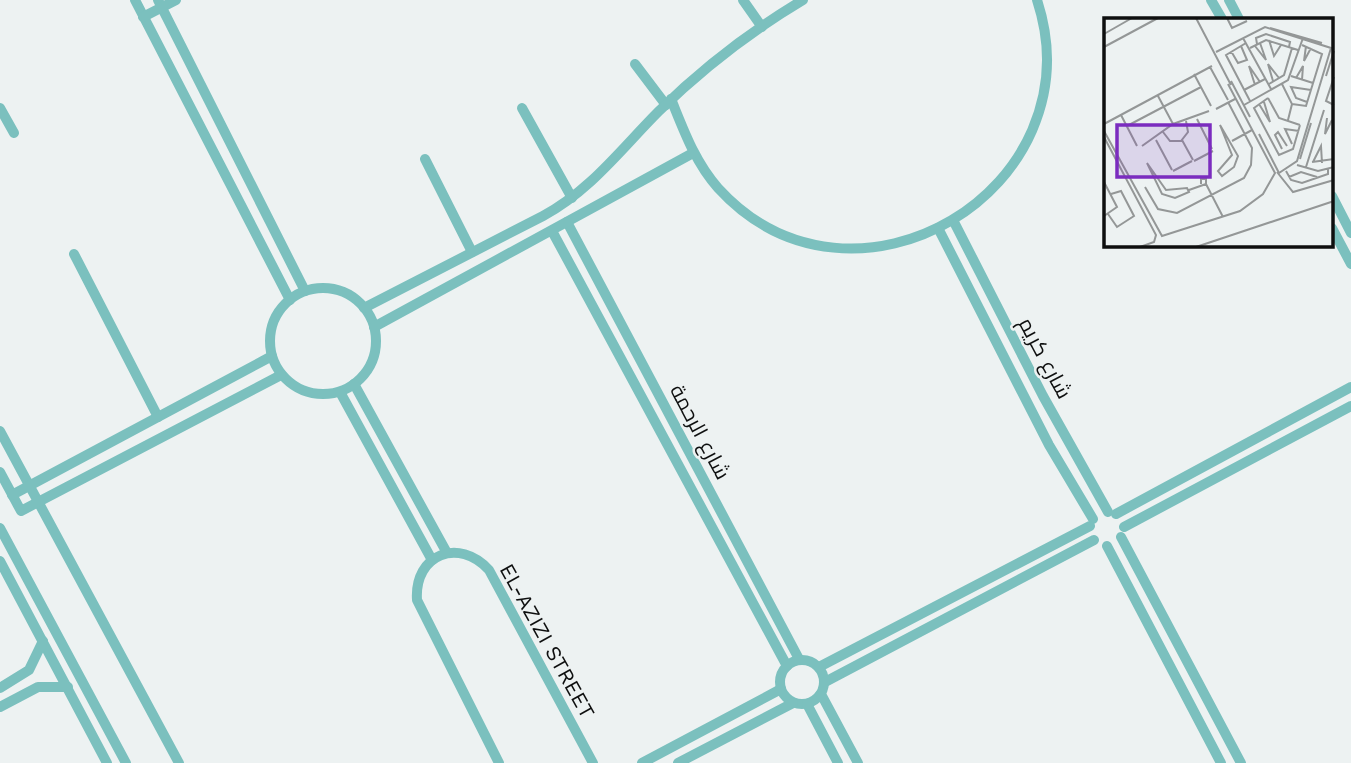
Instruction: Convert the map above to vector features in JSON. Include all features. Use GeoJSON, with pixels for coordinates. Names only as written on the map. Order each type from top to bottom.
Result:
{"type":"FeatureCollection","features":[{"type":"Feature","properties":{"kind":"street"},"geometry":{"type":"LineString","coordinates":[[135,0],[290,300]]}},
{"type":"Feature","properties":{"kind":"street"},"geometry":{"type":"LineString","coordinates":[[143,17],[160,4],[176,0]]}},
{"type":"Feature","properties":{"kind":"street"},"geometry":{"type":"LineString","coordinates":[[743,0],[762,27]]}},
{"type":"Feature","properties":{"kind":"street"},"geometry":{"type":"LineString","coordinates":[[364,308],[572,198],[596,178],[668,102],[718,59],[803,0]]}},
{"type":"Feature","properties":{"kind":"street"},"geometry":{"type":"LineString","coordinates":[[635,64],[668,102],[705,171],[734,203],[770,228],[811,243],[832,247],[876,247],[918,238],[974,206],[993,190],[1023,149],[1034,127],[1044,90],[1046,52],[1044,27],[1037,0]]}},
{"type":"Feature","properties":{"kind":"street"},"geometry":{"type":"LineString","coordinates":[[1211,0],[1221,18]]}},
{"type":"Feature","properties":{"kind":"street"},"geometry":{"type":"LineString","coordinates":[[1229,0],[1238,18]]}},
{"type":"Feature","properties":{"kind":"street"},"geometry":{"type":"LineString","coordinates":[[160,4],[305,291]]}},
{"type":"Feature","properties":{"kind":"street"},"geometry":{"type":"LineString","coordinates":[[0,108],[14,133]]}},
{"type":"Feature","properties":{"kind":"street"},"geometry":{"type":"LineString","coordinates":[[522,108],[572,198]]}},
{"type":"Feature","properties":{"kind":"street"},"geometry":{"type":"LineString","coordinates":[[374,327],[693,153]]}},
{"type":"Feature","properties":{"kind":"street"},"geometry":{"type":"LineString","coordinates":[[425,159],[472,253]]}},
{"type":"Feature","properties":{"kind":"street"},"geometry":{"type":"LineString","coordinates":[[1334,200],[1351,233]]}},
{"type":"Feature","properties":{"kind":"street","name":"شارع كريم"},"geometry":{"type":"LineString","coordinates":[[953,220],[1043,396],[1112,513]]}},
{"type":"Feature","properties":{"kind":"street","name":"شارع الرحمة"},"geometry":{"type":"LineString","coordinates":[[567,222],[799,659]]}},
{"type":"Feature","properties":{"kind":"street","name":"شارع كريم"},"geometry":{"type":"LineString","coordinates":[[938,228],[1091,523]]}},
{"type":"Feature","properties":{"kind":"street","name":"شارع الرحمة"},"geometry":{"type":"LineString","coordinates":[[552,231],[787,666]]}},
{"type":"Feature","properties":{"kind":"street"},"geometry":{"type":"LineString","coordinates":[[1334,232],[1351,264]]}},
{"type":"Feature","properties":{"kind":"street"},"geometry":{"type":"LineString","coordinates":[[74,254],[158,417]]}},
{"type":"Feature","properties":{"kind":"street"},"geometry":{"type":"LineString","coordinates":[[331,289],[355,299],[364,308],[374,327],[375,353],[371,365],[354,384],[340,391],[324,394],[308,392],[293,385],[281,375],[272,356],[271,331],[274,319],[290,300],[305,291],[331,289]]}},
{"type":"Feature","properties":{"kind":"street"},"geometry":{"type":"LineString","coordinates":[[978,308],[993,300]]}},
{"type":"Feature","properties":{"kind":"street"},"geometry":{"type":"LineString","coordinates":[[12,495],[272,356]]}},
{"type":"Feature","properties":{"kind":"street"},"geometry":{"type":"LineString","coordinates":[[0,472],[21,511],[281,375]]}},
{"type":"Feature","properties":{"kind":"street"},"geometry":{"type":"LineString","coordinates":[[354,384],[447,553],[432,560],[419,578],[417,600],[499,763]]}},
{"type":"Feature","properties":{"kind":"street"},"geometry":{"type":"LineString","coordinates":[[820,667],[1091,523],[1099,513],[1112,513],[1351,387]]}},
{"type":"Feature","properties":{"kind":"street"},"geometry":{"type":"LineString","coordinates":[[340,391],[432,560]]}},
{"type":"Feature","properties":{"kind":"street"},"geometry":{"type":"LineString","coordinates":[[1107,546],[1115,543],[1122,532],[1351,406]]}},
{"type":"Feature","properties":{"kind":"street"},"geometry":{"type":"LineString","coordinates":[[0,431],[178,763]]}},
{"type":"Feature","properties":{"kind":"street"},"geometry":{"type":"LineString","coordinates":[[1112,513],[1121,520],[1122,532],[1241,763]]}},
{"type":"Feature","properties":{"kind":"street"},"geometry":{"type":"LineString","coordinates":[[1091,523],[1094,540]]}},
{"type":"Feature","properties":{"kind":"street"},"geometry":{"type":"LineString","coordinates":[[0,528],[126,763]]}},
{"type":"Feature","properties":{"kind":"street"},"geometry":{"type":"LineString","coordinates":[[1094,540],[1107,546],[1221,763]]}},
{"type":"Feature","properties":{"kind":"street"},"geometry":{"type":"LineString","coordinates":[[825,682],[1094,540]]}},
{"type":"Feature","properties":{"kind":"street","name":"EL-AZIZI STREET"},"geometry":{"type":"LineString","coordinates":[[447,553],[471,555],[489,570],[593,763]]}},
{"type":"Feature","properties":{"kind":"street"},"geometry":{"type":"LineString","coordinates":[[0,561],[107,763]]}},
{"type":"Feature","properties":{"kind":"street"},"geometry":{"type":"LineString","coordinates":[[0,688],[29,670],[43,641]]}},
{"type":"Feature","properties":{"kind":"street"},"geometry":{"type":"LineString","coordinates":[[678,763],[793,703],[807,704],[821,695],[825,682],[820,667],[814,662],[799,659],[787,666],[780,677],[781,690],[793,703]]}},
{"type":"Feature","properties":{"kind":"street"},"geometry":{"type":"LineString","coordinates":[[0,707],[38,687],[68,687]]}},
{"type":"Feature","properties":{"kind":"street"},"geometry":{"type":"LineString","coordinates":[[642,763],[781,690]]}},
{"type":"Feature","properties":{"kind":"street"},"geometry":{"type":"LineString","coordinates":[[821,695],[858,763]]}},
{"type":"Feature","properties":{"kind":"street"},"geometry":{"type":"LineString","coordinates":[[807,704],[838,763]]}}]}
